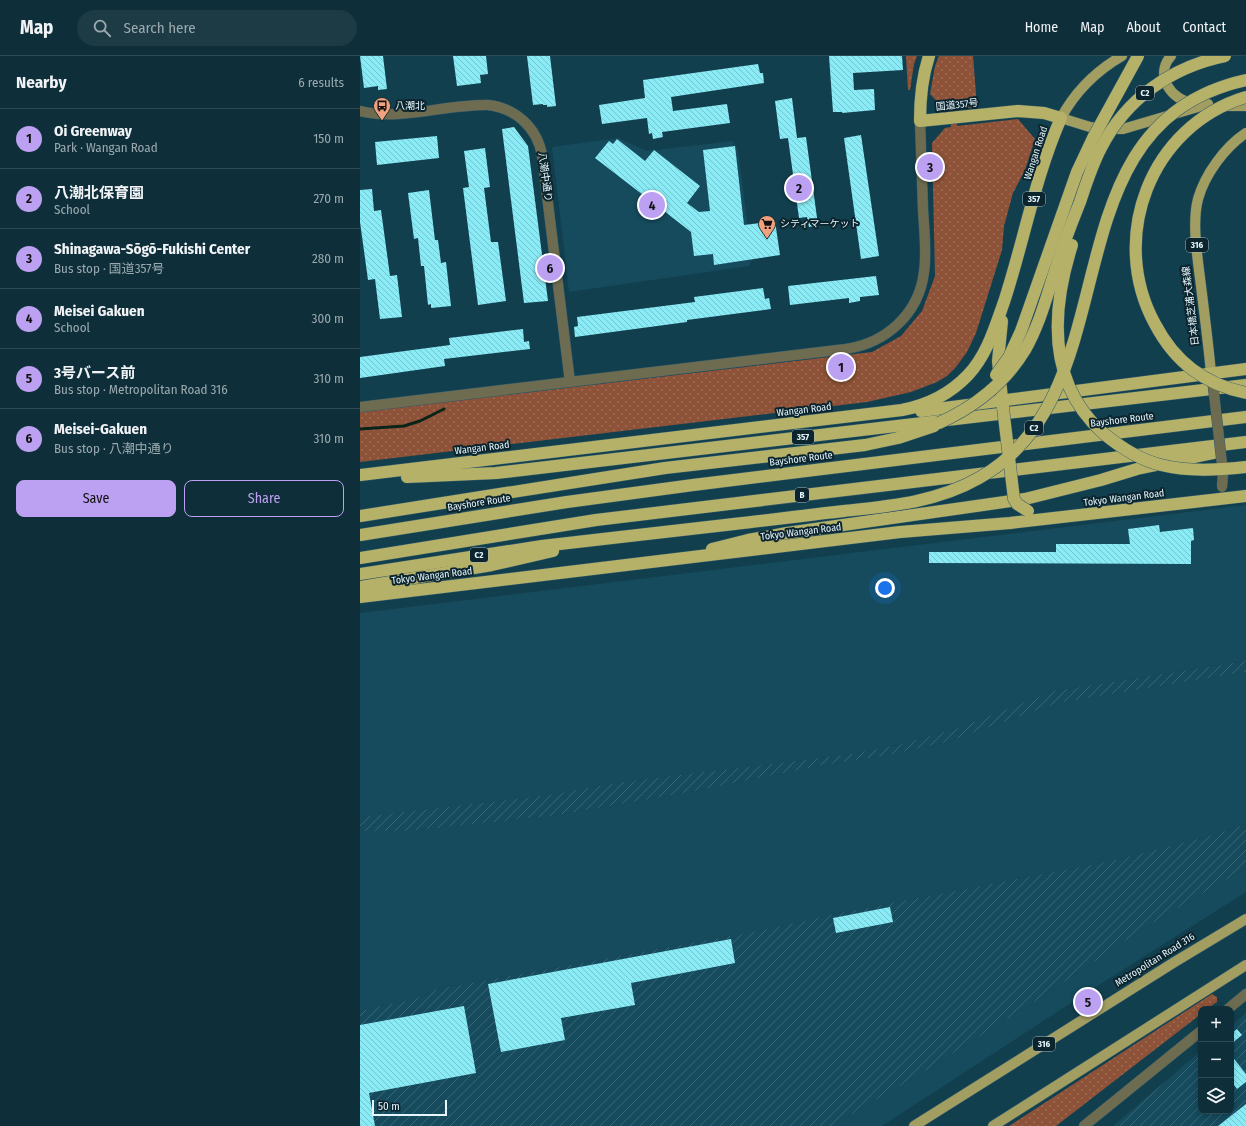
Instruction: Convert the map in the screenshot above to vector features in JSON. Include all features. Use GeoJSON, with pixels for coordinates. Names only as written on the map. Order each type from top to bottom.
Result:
{"type":"FeatureCollection","features":[{"type":"Feature","properties":{"kind":"highway","name":"国道357号"},"geometry":{"type":"LineString","coordinates":[[929,56],[922,80],[920,121],[1018,111],[1044,113],[1061,118]]}},
{"type":"Feature","properties":{"kind":"highway"},"geometry":{"type":"LineString","coordinates":[[360,516],[665,468],[871,444],[913,434],[939,424],[984,389],[1002,368],[1009,357],[1027,316],[1077,172],[1093,138],[1138,56]]}},
{"type":"Feature","properties":{"kind":"highway","name":"C2"},"geometry":{"type":"LineString","coordinates":[[939,424],[961,413],[986,394],[1007,374],[1025,350],[1038,322],[1058,260],[1094,164],[1101,148],[1115,125],[1129,108],[1153,86],[1194,64],[1225,56]]}},
{"type":"Feature","properties":{"kind":"highway","name":"C2"},"geometry":{"type":"LineString","coordinates":[[360,574],[542,546],[893,506],[930,499],[947,494],[965,486],[987,473],[1008,457],[1032,431],[1059,383],[1071,350],[1108,212],[1124,173],[1133,158],[1156,129],[1185,105],[1217,88],[1246,80]]}},
{"type":"Feature","properties":{"kind":"highway"},"geometry":{"type":"LineString","coordinates":[[1246,97],[1225,105],[1196,122],[1183,134],[1163,158],[1142,201],[1136,232],[1137,267],[1144,302],[1159,332],[1168,345],[1186,365],[1203,377],[1216,384],[1246,393]]}},
{"type":"Feature","properties":{"kind":"highway","name":"Wangan Road"},"geometry":{"type":"LineString","coordinates":[[360,476],[902,410],[919,407],[932,402],[945,394],[968,375],[979,360],[992,335],[1011,281],[1051,142],[1061,118]]}},
{"type":"Feature","properties":{"kind":"highway","name":"C2"},"geometry":{"type":"LineString","coordinates":[[1094,164],[1081,215],[1062,278],[1058,309],[1058,342],[1061,360],[1066,379],[1073,393],[1081,407],[1098,428],[1119,446],[1146,460],[1161,465],[1191,469],[1246,467]]}},
{"type":"Feature","properties":{"kind":"highway"},"geometry":{"type":"LineString","coordinates":[[1011,281],[1002,321],[998,362],[1014,499],[1017,504],[1028,511],[1035,513],[1120,503],[1168,505]]}},
{"type":"Feature","properties":{"kind":"highway","name":"357"},"geometry":{"type":"LineString","coordinates":[[902,410],[920,411],[1002,404],[1246,369]]}},
{"type":"Feature","properties":{"kind":"highway","name":"357"},"geometry":{"type":"LineString","coordinates":[[360,476],[383,478],[496,473],[1246,385]]}},
{"type":"Feature","properties":{"kind":"highway","name":"Bayshore Route"},"geometry":{"type":"LineString","coordinates":[[360,535],[567,502],[693,485],[1246,417]]}},
{"type":"Feature","properties":{"kind":"highway","name":"B"},"geometry":{"type":"LineString","coordinates":[[360,558],[596,520],[1246,442]]}},
{"type":"Feature","properties":{"kind":"highway"},"geometry":{"type":"LineString","coordinates":[[682,558],[726,545],[768,536],[1025,498],[1101,480],[1137,469],[1246,446]]}},
{"type":"Feature","properties":{"kind":"highway","name":"Tokyo Wangan Road"},"geometry":{"type":"LineString","coordinates":[[360,597],[900,532],[1010,523],[1246,496]]}},
{"type":"Feature","properties":{"kind":"highway"},"geometry":{"type":"LineString","coordinates":[[360,587],[515,560],[599,539]]}},
{"type":"Feature","properties":{"kind":"main road"},"geometry":{"type":"LineString","coordinates":[[1122,56],[1102,70],[1080,90],[1069,103],[1061,118],[1090,127],[1123,129],[1208,104]]}},
{"type":"Feature","properties":{"kind":"main road"},"geometry":{"type":"LineString","coordinates":[[1171,56],[1164,67],[1164,77],[1172,94],[1180,99],[1190,102],[1246,106]]}},
{"type":"Feature","properties":{"kind":"main road","name":"日本橋芝浦大森線"},"geometry":{"type":"LineString","coordinates":[[1211,373],[1198,258],[1196,223],[1198,200],[1211,170],[1229,147],[1246,133]]}},
{"type":"Feature","properties":{"kind":"main road","name":"Metropolitan Road 316"},"geometry":{"type":"LineString","coordinates":[[914,1126],[1173,963],[1246,919]]}},
{"type":"Feature","properties":{"kind":"main road"},"geometry":{"type":"LineString","coordinates":[[993,1126],[1246,965]]}},
{"type":"Feature","properties":{"kind":"street","name":"八潮中通り"},"geometry":{"type":"LineString","coordinates":[[360,110],[380,114],[397,114],[488,105],[511,111],[522,118],[530,126],[540,143],[542,155],[570,382]]}},
{"type":"Feature","properties":{"kind":"street"},"geometry":{"type":"LineString","coordinates":[[360,407],[846,349],[867,344],[886,334],[898,325],[911,308],[918,295],[924,273],[925,255],[920,121]]}},
{"type":"Feature","properties":{"kind":"street"},"geometry":{"type":"LineString","coordinates":[[1209,500],[1215,496],[1222,487],[1223,473],[1211,373]]}},
{"type":"Feature","properties":{"kind":"street"},"geometry":{"type":"LineString","coordinates":[[1232,1006],[1246,994]]}},
{"type":"Feature","properties":{"kind":"street"},"geometry":{"type":"LineString","coordinates":[[1084,1126],[1198,1033]]}},
{"type":"Feature","properties":{"kind":"shaded area"},"geometry":{"type":"Polygon","coordinates":[[[906,56],[917,56],[914,64],[910,90],[908,90],[906,56]]]}},
{"type":"Feature","properties":{"kind":"shaded area"},"geometry":{"type":"Polygon","coordinates":[[[939,56],[973,56],[977,107],[956,109],[957,126],[1018,119],[1035,139],[1025,170],[1013,193],[1004,226],[1002,250],[976,333],[967,352],[947,376],[937,382],[911,392],[867,402],[360,462],[360,412],[872,352],[901,336],[922,311],[935,276],[932,143],[945,128],[951,127],[950,110],[945,110],[930,94],[935,66],[939,56]]]}},
{"type":"Feature","properties":{"kind":"shaded area"},"geometry":{"type":"Polygon","coordinates":[[[618,138],[647,151],[733,141],[738,150],[752,259],[749,266],[569,292],[552,147],[618,138]]]}},
{"type":"Feature","properties":{"kind":"shaded area"},"geometry":{"type":"Polygon","coordinates":[[[1246,505],[1246,661],[1054,691],[955,729],[902,744],[845,755],[621,782],[548,795],[360,817],[360,613],[1246,505]]]}},
{"type":"Feature","properties":{"kind":"shaded area"},"geometry":{"type":"Polygon","coordinates":[[[1246,661],[1246,672],[1058,703],[947,742],[889,755],[818,766],[690,792],[552,816],[408,831],[360,831],[360,817],[548,795],[621,782],[845,755],[878,749],[955,729],[1054,691],[1246,661]]]}},
{"type":"Feature","properties":{"kind":"shaded area"},"geometry":{"type":"Polygon","coordinates":[[[1246,672],[1246,824],[1220,833],[1116,860],[834,914],[772,928],[438,989],[414,999],[360,1011],[360,831],[408,831],[552,816],[690,792],[818,766],[889,755],[947,742],[1058,703],[1246,672]]]}},
{"type":"Feature","properties":{"kind":"shaded area"},"geometry":{"type":"Polygon","coordinates":[[[1246,824],[1246,868],[1149,925],[1043,996],[917,1076],[831,1126],[360,1126],[360,1011],[414,999],[438,989],[772,928],[834,914],[1116,860],[1220,833],[1246,824]]]}},
{"type":"Feature","properties":{"kind":"shaded area"},"geometry":{"type":"Polygon","coordinates":[[[1246,868],[1246,892],[1080,997],[882,1126],[831,1126],[917,1076],[1043,996],[1149,925],[1246,868]]]}},
{"type":"Feature","properties":{"kind":"shaded area"},"geometry":{"type":"Polygon","coordinates":[[[1212,994],[1217,997],[1217,1002],[1211,1006],[1198,1006],[1198,1016],[1056,1126],[1009,1126],[1212,994]]]}},
{"type":"Feature","properties":{"kind":"shaded area"},"geometry":{"type":"Polygon","coordinates":[[[1246,1013],[1246,1126],[1113,1126],[1198,1054],[1198,1114],[1234,1114],[1234,1023],[1246,1013]]]}},
{"type":"Feature","properties":{"kind":"building"},"geometry":{"type":"Polygon","coordinates":[[[360,56],[383,56],[387,89],[378,90],[378,86],[364,88],[360,56]]]}},
{"type":"Feature","properties":{"kind":"building"},"geometry":{"type":"Polygon","coordinates":[[[453,56],[486,56],[488,74],[480,75],[481,83],[457,86],[453,56]]]}},
{"type":"Feature","properties":{"kind":"building"},"geometry":{"type":"Polygon","coordinates":[[[527,56],[550,56],[556,106],[547,107],[547,105],[543,104],[533,105],[527,56]]]}},
{"type":"Feature","properties":{"kind":"building"},"geometry":{"type":"Polygon","coordinates":[[[829,56],[902,56],[903,70],[853,73],[854,90],[874,89],[875,110],[842,113],[833,112],[829,56]]]}},
{"type":"Feature","properties":{"kind":"building"},"geometry":{"type":"Polygon","coordinates":[[[758,64],[760,73],[763,73],[764,83],[671,97],[673,111],[727,104],[730,123],[662,132],[663,137],[653,139],[652,133],[649,134],[647,118],[602,124],[599,105],[645,98],[643,80],[758,64]]]}},
{"type":"Feature","properties":{"kind":"building"},"geometry":{"type":"Polygon","coordinates":[[[792,98],[797,138],[806,137],[818,225],[809,227],[807,217],[799,218],[788,138],[780,139],[775,101],[792,98]]]}},
{"type":"Feature","properties":{"kind":"building"},"geometry":{"type":"Polygon","coordinates":[[[514,127],[528,146],[548,301],[524,303],[502,129],[514,127]]]}},
{"type":"Feature","properties":{"kind":"building"},"geometry":{"type":"Polygon","coordinates":[[[861,135],[879,256],[861,259],[844,138],[861,135]]]}},
{"type":"Feature","properties":{"kind":"building"},"geometry":{"type":"Polygon","coordinates":[[[437,136],[439,158],[377,165],[375,142],[437,136]]]}},
{"type":"Feature","properties":{"kind":"building"},"geometry":{"type":"Polygon","coordinates":[[[617,139],[645,161],[654,150],[700,186],[687,203],[699,212],[710,211],[703,150],[735,146],[744,225],[775,221],[780,255],[714,265],[713,254],[694,256],[691,232],[664,211],[661,214],[641,198],[643,195],[595,158],[609,141],[613,144],[617,139]]]}},
{"type":"Feature","properties":{"kind":"building"},"geometry":{"type":"Polygon","coordinates":[[[485,148],[490,187],[484,188],[491,242],[498,242],[506,301],[478,305],[463,188],[469,187],[464,151],[485,148]]]}},
{"type":"Feature","properties":{"kind":"building"},"geometry":{"type":"Polygon","coordinates":[[[372,189],[374,211],[381,210],[390,276],[397,275],[402,317],[380,319],[375,279],[368,280],[360,222],[360,190],[372,189]]]}},
{"type":"Feature","properties":{"kind":"building"},"geometry":{"type":"Polygon","coordinates":[[[429,190],[435,240],[438,240],[441,263],[446,262],[451,306],[431,308],[431,304],[428,305],[424,266],[421,266],[418,238],[414,239],[408,193],[429,190]]]}},
{"type":"Feature","properties":{"kind":"building"},"geometry":{"type":"Polygon","coordinates":[[[876,276],[879,295],[860,297],[860,301],[849,303],[849,298],[790,305],[788,286],[876,276]]]}},
{"type":"Feature","properties":{"kind":"building"},"geometry":{"type":"Polygon","coordinates":[[[763,288],[765,299],[769,298],[771,309],[575,337],[574,327],[578,326],[577,317],[695,302],[694,297],[763,288]]]}},
{"type":"Feature","properties":{"kind":"building"},"geometry":{"type":"Polygon","coordinates":[[[523,329],[524,342],[529,341],[530,349],[444,359],[445,366],[360,378],[360,357],[450,345],[449,338],[523,329]]]}},
{"type":"Feature","properties":{"kind":"building"},"geometry":{"type":"Polygon","coordinates":[[[1159,525],[1160,532],[1193,528],[1194,540],[1191,541],[1191,564],[929,563],[929,552],[1056,552],[1056,544],[1130,544],[1128,529],[1159,525]]]}},
{"type":"Feature","properties":{"kind":"building"},"geometry":{"type":"Polygon","coordinates":[[[890,907],[893,922],[836,933],[833,918],[890,907]]]}},
{"type":"Feature","properties":{"kind":"building"},"geometry":{"type":"Polygon","coordinates":[[[731,939],[735,963],[631,983],[635,1005],[561,1018],[565,1040],[501,1052],[488,984],[731,939]]]}},
{"type":"Feature","properties":{"kind":"building"},"geometry":{"type":"Polygon","coordinates":[[[464,1006],[476,1073],[369,1093],[375,1126],[360,1126],[360,1025],[464,1006]]]}},
{"type":"Feature","properties":{"kind":"building"},"geometry":{"type":"Polygon","coordinates":[[[1237,1029],[1242,1035],[1234,1042],[1234,1032],[1237,1029]]]}},
{"type":"Feature","properties":{"kind":"building"},"geometry":{"type":"Polygon","coordinates":[[[1234,1059],[1246,1074],[1246,1082],[1237,1089],[1234,1085],[1234,1059]]]}},
{"type":"Feature","properties":{"kind":"building"},"geometry":{"type":"Polygon","coordinates":[[[1246,1104],[1246,1126],[1218,1126],[1234,1114],[1246,1104]]]}},
{"type":"Feature","properties":{"kind":"waterway"},"geometry":{"type":"LineString","coordinates":[[360,429],[404,426],[420,421],[444,409]]}},
{"type":"Feature","properties":{"kind":"place","name":"八潮北"},"geometry":{"type":"Point","coordinates":[382,121]}},
{"type":"Feature","properties":{"kind":"place","name":"Shinagawa-Sōgō-Fukishi Center"},"geometry":{"type":"Point","coordinates":[930,167]}},
{"type":"Feature","properties":{"kind":"place","name":"八潮北保育園"},"geometry":{"type":"Point","coordinates":[799,188]}},
{"type":"Feature","properties":{"kind":"place","name":"Meisei Gakuen"},"geometry":{"type":"Point","coordinates":[652,205]}},
{"type":"Feature","properties":{"kind":"place","name":"シティマーケット"},"geometry":{"type":"Point","coordinates":[767,239]}},
{"type":"Feature","properties":{"kind":"place","name":"Meisei-Gakuen"},"geometry":{"type":"Point","coordinates":[550,268]}},
{"type":"Feature","properties":{"kind":"place","name":"Oi Greenway"},"geometry":{"type":"Point","coordinates":[841,367]}},
{"type":"Feature","properties":{"kind":"place","name":"3号バース前"},"geometry":{"type":"Point","coordinates":[1088,1002]}}]}
